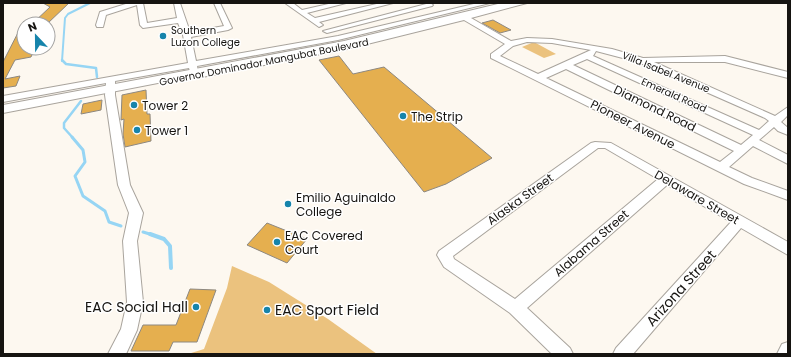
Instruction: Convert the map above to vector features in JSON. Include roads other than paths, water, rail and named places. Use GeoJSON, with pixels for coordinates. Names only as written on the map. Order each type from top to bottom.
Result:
{"type":"FeatureCollection","features":[{"type":"Feature","properties":{"kind":"main road","name":"Governor Dominador Mangubat Boulevard"},"geometry":{"type":"LineString","coordinates":[[460,16],[496,3]]}},
{"type":"Feature","properties":{"kind":"main road","name":"Governor Dominador Mangubat Boulevard"},"geometry":{"type":"LineString","coordinates":[[3,109],[193,69],[359,41],[514,3]]}},
{"type":"Feature","properties":{"kind":"main road","name":"Governor Dominador Mangubat Boulevard"},"geometry":{"type":"LineString","coordinates":[[306,50],[339,39],[359,41]]}},
{"type":"Feature","properties":{"kind":"main road","name":"Governor Dominador Mangubat Boulevard"},"geometry":{"type":"LineString","coordinates":[[3,102],[110,86]]}},
{"type":"Feature","properties":{"kind":"street"},"geometry":{"type":"LineString","coordinates":[[100,25],[103,14],[136,3]]}},
{"type":"Feature","properties":{"kind":"street"},"geometry":{"type":"LineString","coordinates":[[140,3],[144,25],[181,20]]}},
{"type":"Feature","properties":{"kind":"street"},"geometry":{"type":"LineString","coordinates":[[177,3],[181,20],[187,35],[193,69]]}},
{"type":"Feature","properties":{"kind":"street"},"geometry":{"type":"LineString","coordinates":[[187,35],[228,28],[217,3]]}},
{"type":"Feature","properties":{"kind":"street"},"geometry":{"type":"LineString","coordinates":[[289,4],[298,3]]}},
{"type":"Feature","properties":{"kind":"street"},"geometry":{"type":"LineString","coordinates":[[301,12],[343,3]]}},
{"type":"Feature","properties":{"kind":"street"},"geometry":{"type":"LineString","coordinates":[[351,3],[371,20]]}},
{"type":"Feature","properties":{"kind":"street"},"geometry":{"type":"LineString","coordinates":[[313,21],[390,3]]}},
{"type":"Feature","properties":{"kind":"street"},"geometry":{"type":"LineString","coordinates":[[327,31],[430,5],[426,3]]}},
{"type":"Feature","properties":{"kind":"street","name":"Governor Dominador Mangubat Boulevard"},"geometry":{"type":"LineString","coordinates":[[193,69],[339,39],[486,3]]}},
{"type":"Feature","properties":{"kind":"street","name":"Governor Dominador Mangubat Boulevard"},"geometry":{"type":"LineString","coordinates":[[460,16],[524,3]]}},
{"type":"Feature","properties":{"kind":"street"},"geometry":{"type":"LineString","coordinates":[[289,4],[339,39]]}},
{"type":"Feature","properties":{"kind":"street"},"geometry":{"type":"LineString","coordinates":[[460,16],[508,45]]}},
{"type":"Feature","properties":{"kind":"street","name":"Villa Isabel Avenue"},"geometry":{"type":"LineString","coordinates":[[508,45],[521,41],[541,40],[597,48],[641,60],[769,116],[774,122],[788,132]]}},
{"type":"Feature","properties":{"kind":"street","name":"Governor Dominador Mangubat Boulevard"},"geometry":{"type":"LineString","coordinates":[[3,112],[110,86],[359,41]]}},
{"type":"Feature","properties":{"kind":"street","name":"Pioneer Avenue"},"geometry":{"type":"LineString","coordinates":[[508,45],[505,50],[494,56],[540,77],[748,181],[788,196]]}},
{"type":"Feature","properties":{"kind":"street"},"geometry":{"type":"LineString","coordinates":[[540,77],[587,56],[597,48]]}},
{"type":"Feature","properties":{"kind":"street","name":"Emerald Road"},"geometry":{"type":"LineString","coordinates":[[587,56],[756,137],[788,160]]}},
{"type":"Feature","properties":{"kind":"street"},"geometry":{"type":"LineString","coordinates":[[641,60],[725,59],[788,75]]}},
{"type":"Feature","properties":{"kind":"street","name":"Diamond Road"},"geometry":{"type":"LineString","coordinates":[[567,66],[742,150]]}},
{"type":"Feature","properties":{"kind":"street"},"geometry":{"type":"LineString","coordinates":[[110,86],[124,185],[136,213],[130,241],[135,302],[129,330],[117,354]]}},
{"type":"Feature","properties":{"kind":"street","name":"Governor Dominador Mangubat Boulevard"},"geometry":{"type":"LineString","coordinates":[[3,98],[110,86]]}},
{"type":"Feature","properties":{"kind":"street"},"geometry":{"type":"LineString","coordinates":[[721,168],[774,122],[787,113]]}},
{"type":"Feature","properties":{"kind":"street","name":"Alaska Street"},"geometry":{"type":"LineString","coordinates":[[516,308],[449,263],[444,259],[444,255],[446,252],[595,145],[607,145]]}},
{"type":"Feature","properties":{"kind":"street","name":"Delaware Street"},"geometry":{"type":"LineString","coordinates":[[607,145],[788,248]]}},
{"type":"Feature","properties":{"kind":"street","name":"Alabama Street"},"geometry":{"type":"LineString","coordinates":[[516,308],[666,179]]}},
{"type":"Feature","properties":{"kind":"street","name":"Arizona Street"},"geometry":{"type":"LineString","coordinates":[[622,354],[740,221]]}},
{"type":"Feature","properties":{"kind":"street"},"geometry":{"type":"LineString","coordinates":[[516,308],[564,354]]}},
{"type":"Feature","properties":{"kind":"street"},"geometry":{"type":"LineString","coordinates":[[786,354],[788,350]]}},
{"type":"Feature","properties":{"kind":"waterway"},"geometry":{"type":"LineString","coordinates":[[62,60],[65,18],[68,14],[90,3]]}},
{"type":"Feature","properties":{"kind":"waterway"},"geometry":{"type":"LineString","coordinates":[[62,60],[66,64],[96,68],[97,77]]}},
{"type":"Feature","properties":{"kind":"waterway"},"geometry":{"type":"LineString","coordinates":[[73,138],[64,128],[64,123],[81,101]]}},
{"type":"Feature","properties":{"kind":"waterway"},"geometry":{"type":"LineString","coordinates":[[72,137],[83,150],[85,162],[75,176],[83,196],[105,211],[109,222],[121,226]]}},
{"type":"Feature","properties":{"kind":"waterway"},"geometry":{"type":"LineString","coordinates":[[143,232],[152,235]]}},
{"type":"Feature","properties":{"kind":"waterway"},"geometry":{"type":"LineString","coordinates":[[152,235],[164,239],[170,246],[171,268]]}},
{"type":"Feature","properties":{"kind":"place","name":"Southern Luzon College"},"geometry":{"type":"Point","coordinates":[163,36]}},
{"type":"Feature","properties":{"kind":"place","name":"Tower 2"},"geometry":{"type":"Point","coordinates":[134,105]}},
{"type":"Feature","properties":{"kind":"place","name":"The Strip"},"geometry":{"type":"Point","coordinates":[403,116]}},
{"type":"Feature","properties":{"kind":"place","name":"Tower 1"},"geometry":{"type":"Point","coordinates":[137,130]}},
{"type":"Feature","properties":{"kind":"place","name":"Emilio Aguinaldo College"},"geometry":{"type":"Point","coordinates":[288,204]}},
{"type":"Feature","properties":{"kind":"place","name":"EAC Covered Court"},"geometry":{"type":"Point","coordinates":[277,242]}},
{"type":"Feature","properties":{"kind":"place","name":"EAC Social Hall"},"geometry":{"type":"Point","coordinates":[196,307]}},
{"type":"Feature","properties":{"kind":"place","name":"EAC Sport Field"},"geometry":{"type":"Point","coordinates":[267,310]}}]}
